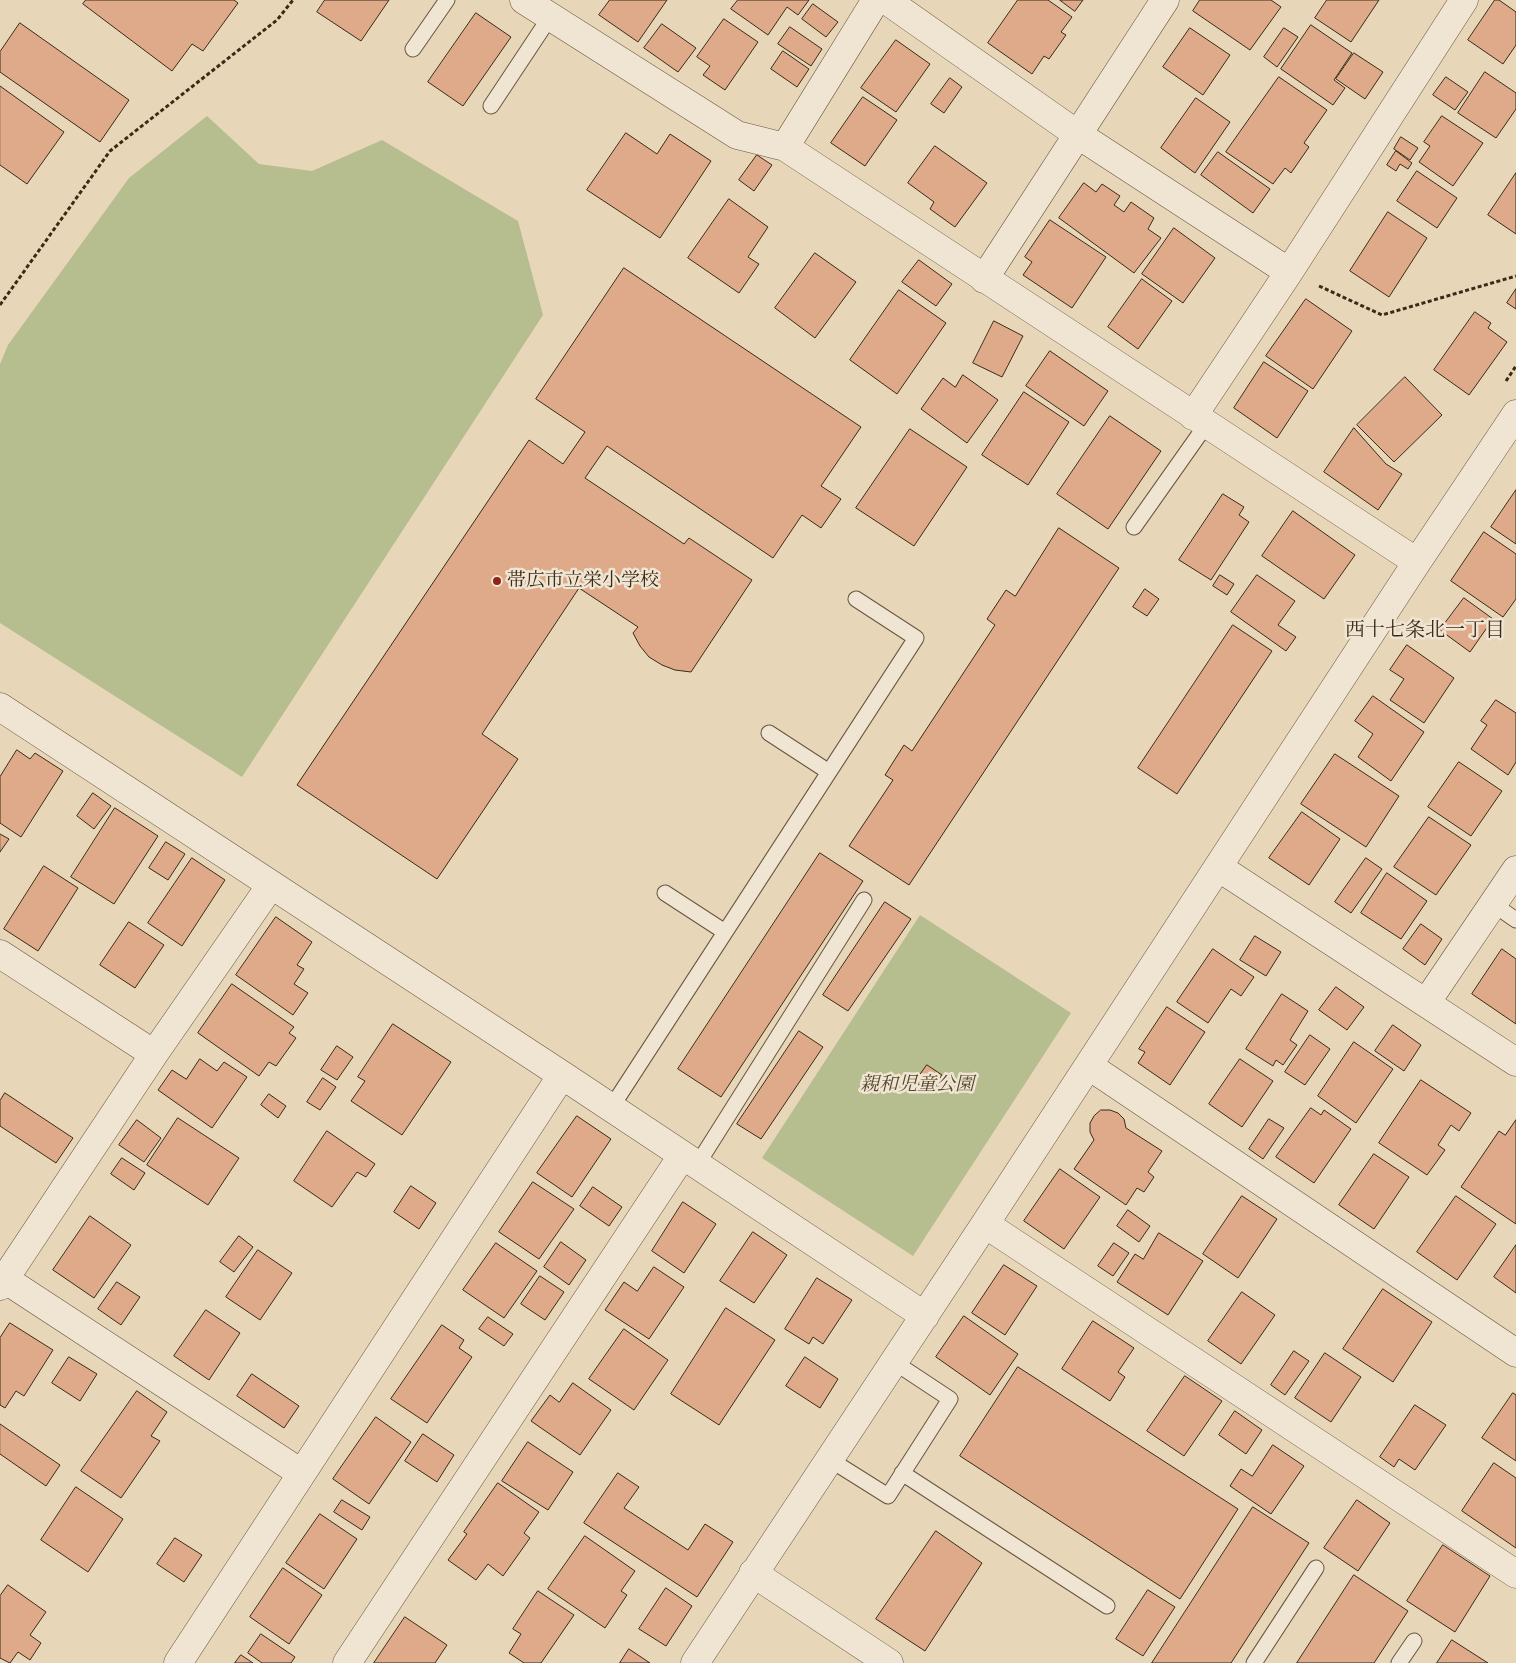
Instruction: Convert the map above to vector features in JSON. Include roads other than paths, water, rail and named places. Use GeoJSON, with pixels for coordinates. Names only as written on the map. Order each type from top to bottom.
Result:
{"type":"FeatureCollection","features":[{"type":"Feature","properties":{"kind":"street"},"geometry":{"type":"LineString","coordinates":[[524,0],[738,135],[785,147],[1417,562]]}},
{"type":"Feature","properties":{"kind":"street"},"geometry":{"type":"LineString","coordinates":[[785,147],[876,0]]}},
{"type":"Feature","properties":{"kind":"street"},"geometry":{"type":"LineString","coordinates":[[886,0],[1077,134],[1289,272]]}},
{"type":"Feature","properties":{"kind":"street"},"geometry":{"type":"LineString","coordinates":[[984,279],[1165,0]]}},
{"type":"Feature","properties":{"kind":"street"},"geometry":{"type":"LineString","coordinates":[[1200,420],[1289,272],[1464,0]]}},
{"type":"Feature","properties":{"kind":"street"},"geometry":{"type":"LineString","coordinates":[[694,1663],[1089,1066],[1417,562],[1514,421]]}},
{"type":"Feature","properties":{"kind":"street"},"geometry":{"type":"LineString","coordinates":[[0,707],[562,1075],[924,1316]]}},
{"type":"Feature","properties":{"kind":"street"},"geometry":{"type":"LineString","coordinates":[[1218,867],[1516,1062]]}},
{"type":"Feature","properties":{"kind":"street"},"geometry":{"type":"LineString","coordinates":[[1426,1003],[1516,870]]}},
{"type":"Feature","properties":{"kind":"street"},"geometry":{"type":"LineString","coordinates":[[271,885],[154,1054],[3,1283],[301,1473]]}},
{"type":"Feature","properties":{"kind":"street"},"geometry":{"type":"LineString","coordinates":[[0,954],[154,1054]]}},
{"type":"Feature","properties":{"kind":"street"},"geometry":{"type":"LineString","coordinates":[[1089,1066],[1516,1353]]}},
{"type":"Feature","properties":{"kind":"street"},"geometry":{"type":"LineString","coordinates":[[178,1663],[562,1075]]}},
{"type":"Feature","properties":{"kind":"street"},"geometry":{"type":"LineString","coordinates":[[347,1663],[689,1160]]}},
{"type":"Feature","properties":{"kind":"street"},"geometry":{"type":"LineString","coordinates":[[985,1224],[1516,1574]]}},
{"type":"Feature","properties":{"kind":"street"},"geometry":{"type":"LineString","coordinates":[[753,1573],[889,1663]]}},
{"type":"Feature","properties":{"kind":"lane"},"geometry":{"type":"LineString","coordinates":[[413,50],[447,0]]}},
{"type":"Feature","properties":{"kind":"lane"},"geometry":{"type":"LineString","coordinates":[[491,106],[550,16]]}},
{"type":"Feature","properties":{"kind":"lane"},"geometry":{"type":"LineString","coordinates":[[1134,528],[1200,420]]}},
{"type":"Feature","properties":{"kind":"lane"},"geometry":{"type":"LineString","coordinates":[[611,1108],[916,638],[856,599]]}},
{"type":"Feature","properties":{"kind":"lane"},"geometry":{"type":"LineString","coordinates":[[769,732],[829,772]]}},
{"type":"Feature","properties":{"kind":"lane"},"geometry":{"type":"LineString","coordinates":[[665,893],[725,932]]}},
{"type":"Feature","properties":{"kind":"lane"},"geometry":{"type":"LineString","coordinates":[[689,1160],[864,900]]}},
{"type":"Feature","properties":{"kind":"lane"},"geometry":{"type":"LineString","coordinates":[[1493,904],[1516,920]]}},
{"type":"Feature","properties":{"kind":"lane"},"geometry":{"type":"LineString","coordinates":[[829,1459],[888,1496],[950,1399],[894,1362]]}},
{"type":"Feature","properties":{"kind":"lane"},"geometry":{"type":"LineString","coordinates":[[902,1474],[1107,1606]]}},
{"type":"Feature","properties":{"kind":"lane"},"geometry":{"type":"LineString","coordinates":[[1254,1663],[1316,1568]]}},
{"type":"Feature","properties":{"kind":"lane"},"geometry":{"type":"LineString","coordinates":[[1399,1663],[1414,1640]]}},
{"type":"Feature","properties":{"kind":"place","name":"帯広市立栄小学校"},"geometry":{"type":"Point","coordinates":[497,581]}},
{"type":"Feature","properties":{"kind":"district","name":"西十七条北一丁目"},"geometry":{"type":"Point","coordinates":[1425,631]}},
{"type":"Feature","properties":{"kind":"park label","name":"親和児童公園"},"geometry":{"type":"Point","coordinates":[917,1085]}}]}
